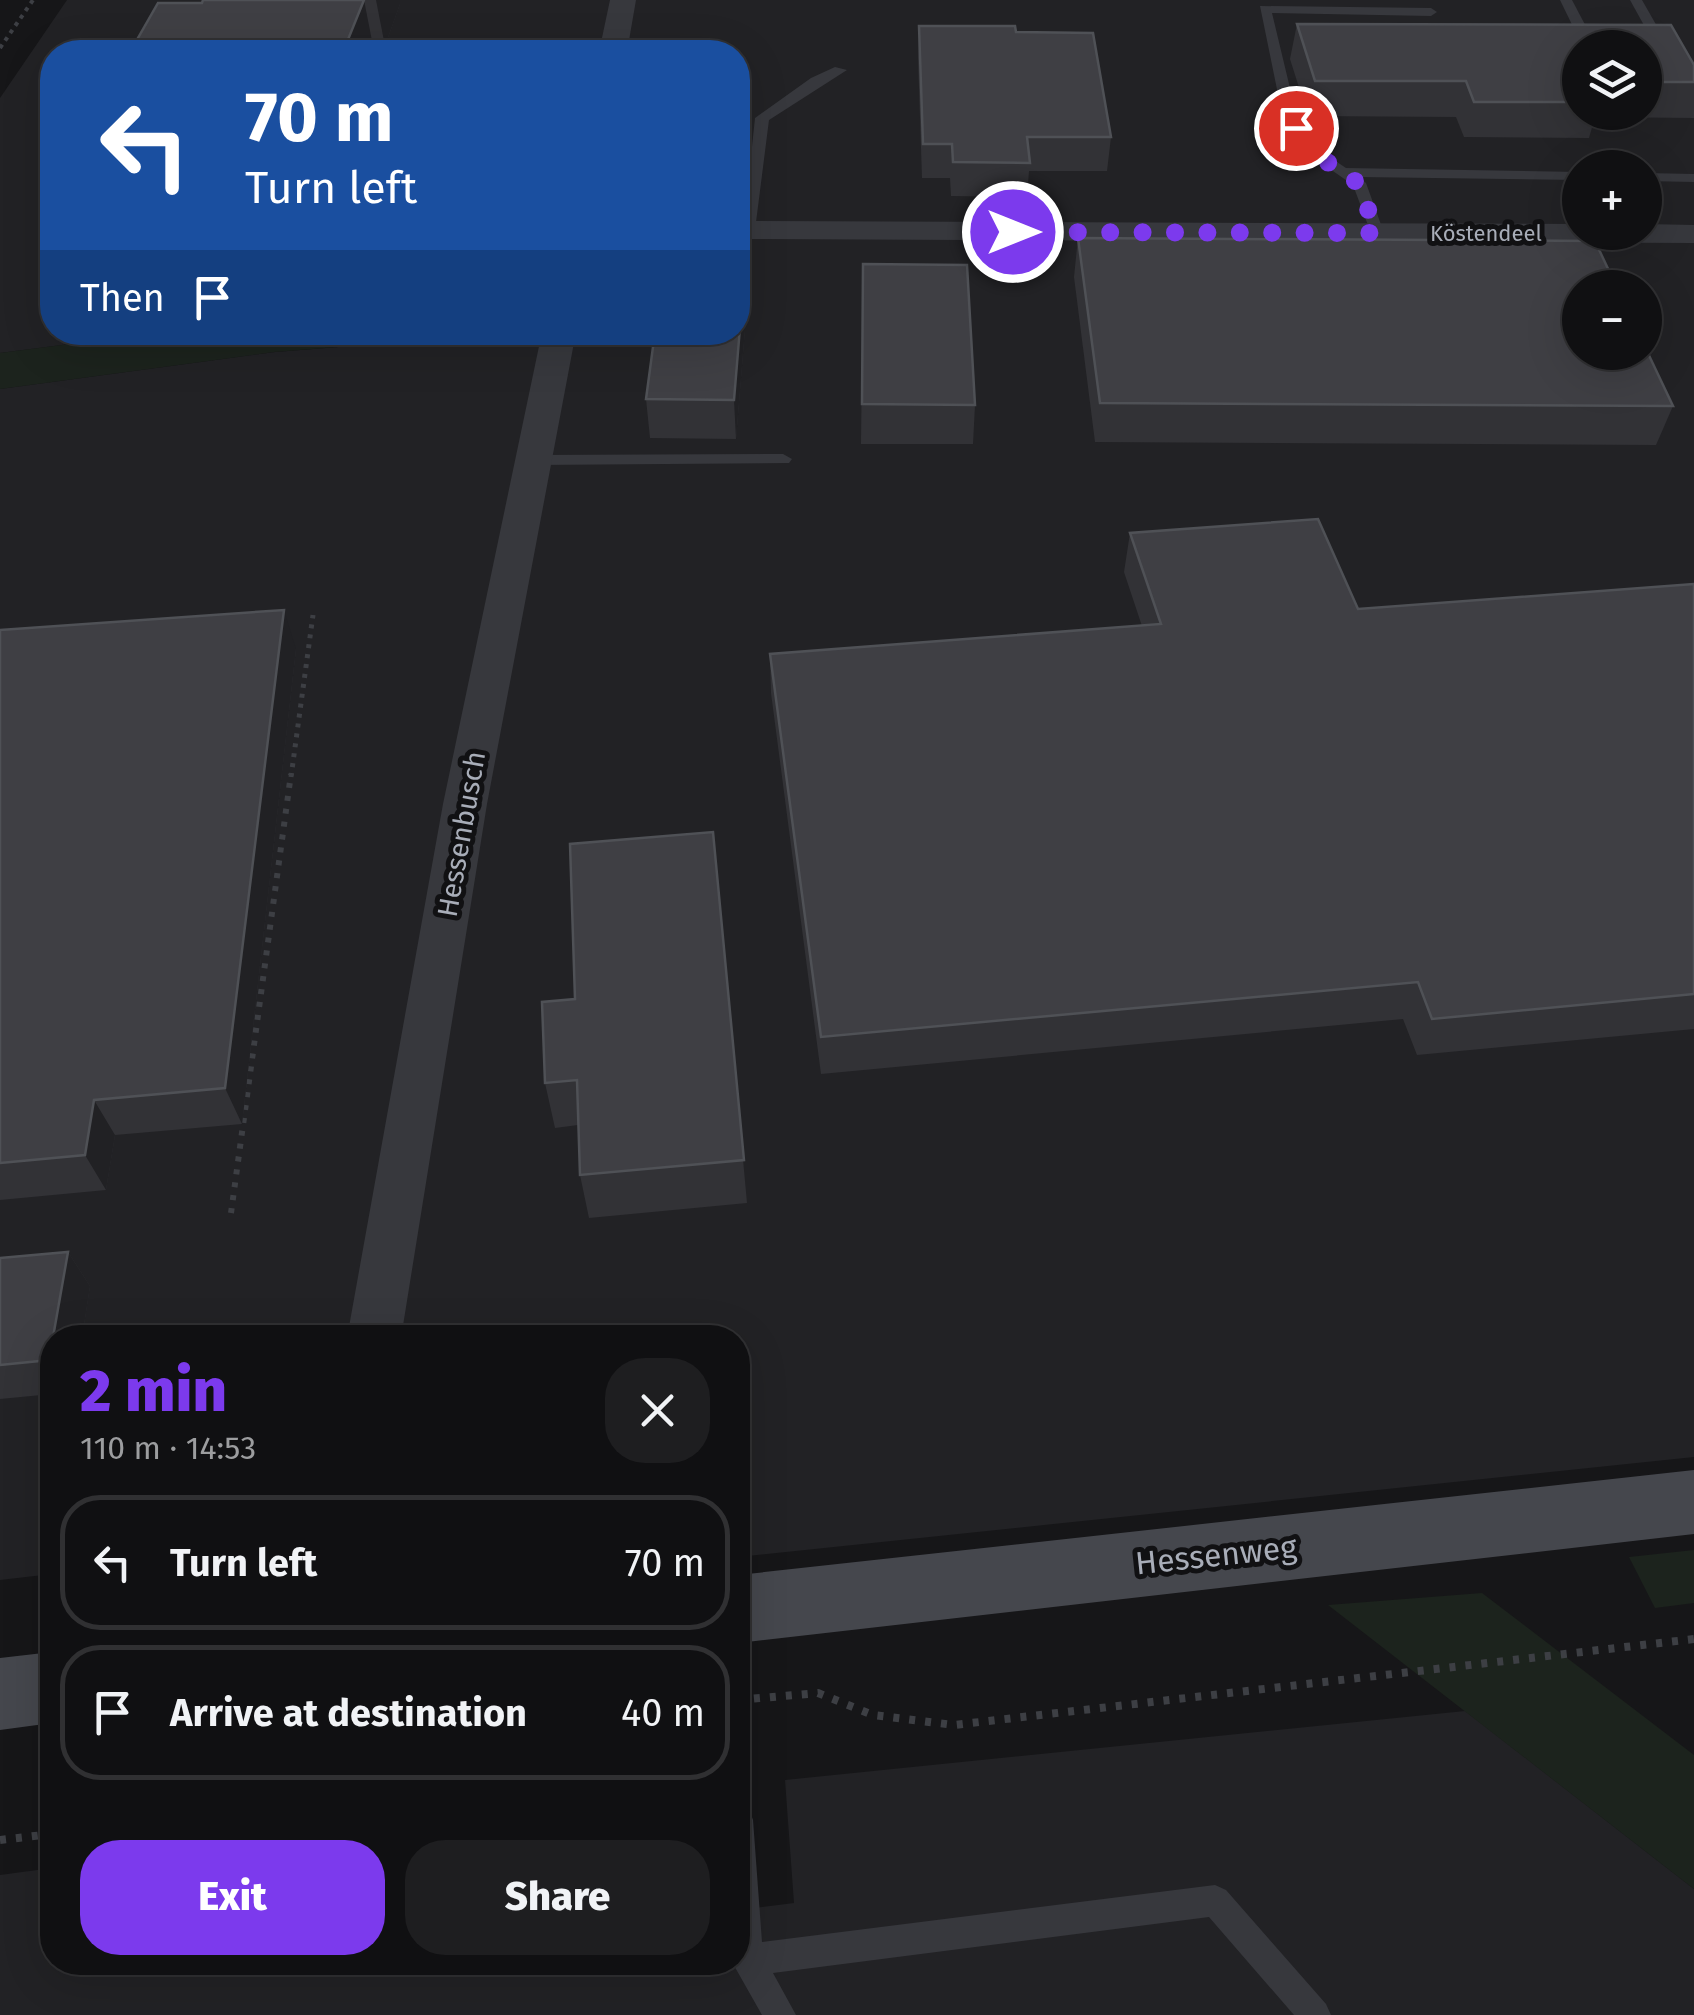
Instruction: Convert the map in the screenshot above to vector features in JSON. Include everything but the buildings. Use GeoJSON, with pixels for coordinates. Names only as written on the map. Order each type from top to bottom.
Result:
{"type":"FeatureCollection","features":[{"type":"Feature","properties":{"kind":"street"},"geometry":{"type":"LineString","coordinates":[[615,40],[623,0]]}},
{"type":"Feature","properties":{"kind":"street","name":"Köstendeel"},"geometry":{"type":"LineString","coordinates":[[750,230],[1694,234]]}},
{"type":"Feature","properties":{"kind":"street","name":"Hessenbusch"},"geometry":{"type":"LineString","coordinates":[[376,1325],[466,804],[557,345]]}},
{"type":"Feature","properties":{"kind":"street","name":"Hessenweg"},"geometry":{"type":"LineString","coordinates":[[750,1608],[1694,1502]]}},
{"type":"Feature","properties":{"kind":"street"},"geometry":{"type":"LineString","coordinates":[[0,1694],[40,1689]]}},
{"type":"Feature","properties":{"kind":"lane"},"geometry":{"type":"LineString","coordinates":[[1566,0],[1581,30]]}},
{"type":"Feature","properties":{"kind":"lane"},"geometry":{"type":"LineString","coordinates":[[1636,0],[1694,103]]}},
{"type":"Feature","properties":{"kind":"lane"},"geometry":{"type":"LineString","coordinates":[[1377,233],[1358,183],[1304,146],[1288,109],[1266,9],[1431,12]]}},
{"type":"Feature","properties":{"kind":"lane"},"geometry":{"type":"LineString","coordinates":[[750,189],[762,118],[804,88],[840,70]]}},
{"type":"Feature","properties":{"kind":"lane"},"geometry":{"type":"LineString","coordinates":[[1342,172],[1562,176]]}},
{"type":"Feature","properties":{"kind":"lane"},"geometry":{"type":"LineString","coordinates":[[1662,177],[1694,178]]}},
{"type":"Feature","properties":{"kind":"lane"},"geometry":{"type":"LineString","coordinates":[[535,460],[783,459]]}},
{"type":"Feature","properties":{"kind":"lane"},"geometry":{"type":"LineString","coordinates":[[750,1960],[1215,1902],[1315,2015]]}},
{"type":"Feature","properties":{"kind":"lane"},"geometry":{"type":"LineString","coordinates":[[750,1965],[780,2015]]}},
{"type":"Feature","properties":{"kind":"path"},"geometry":{"type":"LineString","coordinates":[[0,48],[32,0]]}},
{"type":"Feature","properties":{"kind":"path"},"geometry":{"type":"LineString","coordinates":[[231,1213],[312,614]]}},
{"type":"Feature","properties":{"kind":"path"},"geometry":{"type":"LineString","coordinates":[[750,1699],[818,1693],[873,1715],[954,1726],[1694,1639]]}},
{"type":"Feature","properties":{"kind":"path"},"geometry":{"type":"LineString","coordinates":[[0,1840],[40,1835]]}},
{"type":"Feature","properties":{"kind":"shaded area"},"geometry":{"type":"Polygon","coordinates":[[[67,0],[1694,0],[1694,1457],[750,1556],[750,1325],[40,1325],[40,1575],[0,1580],[0,389],[275,352],[363,345],[750,345],[750,40],[40,40],[40,345],[62,345],[0,353],[0,98],[67,0]]]}},
{"type":"Feature","properties":{"kind":"shaded area"},"geometry":{"type":"Polygon","coordinates":[[[62,345],[363,345],[274,352],[0,389],[0,353],[62,345]]]}},
{"type":"Feature","properties":{"kind":"shaded area"},"geometry":{"type":"Polygon","coordinates":[[[1694,1550],[1694,1603],[1655,1608],[1629,1557],[1694,1550]]]}},
{"type":"Feature","properties":{"kind":"shaded area"},"geometry":{"type":"Polygon","coordinates":[[[1482,1593],[1694,1755],[1694,1889],[1328,1605],[1482,1593]]]}},
{"type":"Feature","properties":{"kind":"shaded area"},"geometry":{"type":"Polygon","coordinates":[[[1465,1711],[1694,1889],[1694,2015],[0,2015],[0,1875],[40,1870],[40,1975],[750,1975],[750,1908],[794,1903],[785,1780],[1465,1711]]]}},
{"type":"Feature","properties":{"kind":"route"},"geometry":{"type":"LineString","coordinates":[[1013,232],[1377,233],[1358,183],[1304,146],[1296,128]]}}]}
